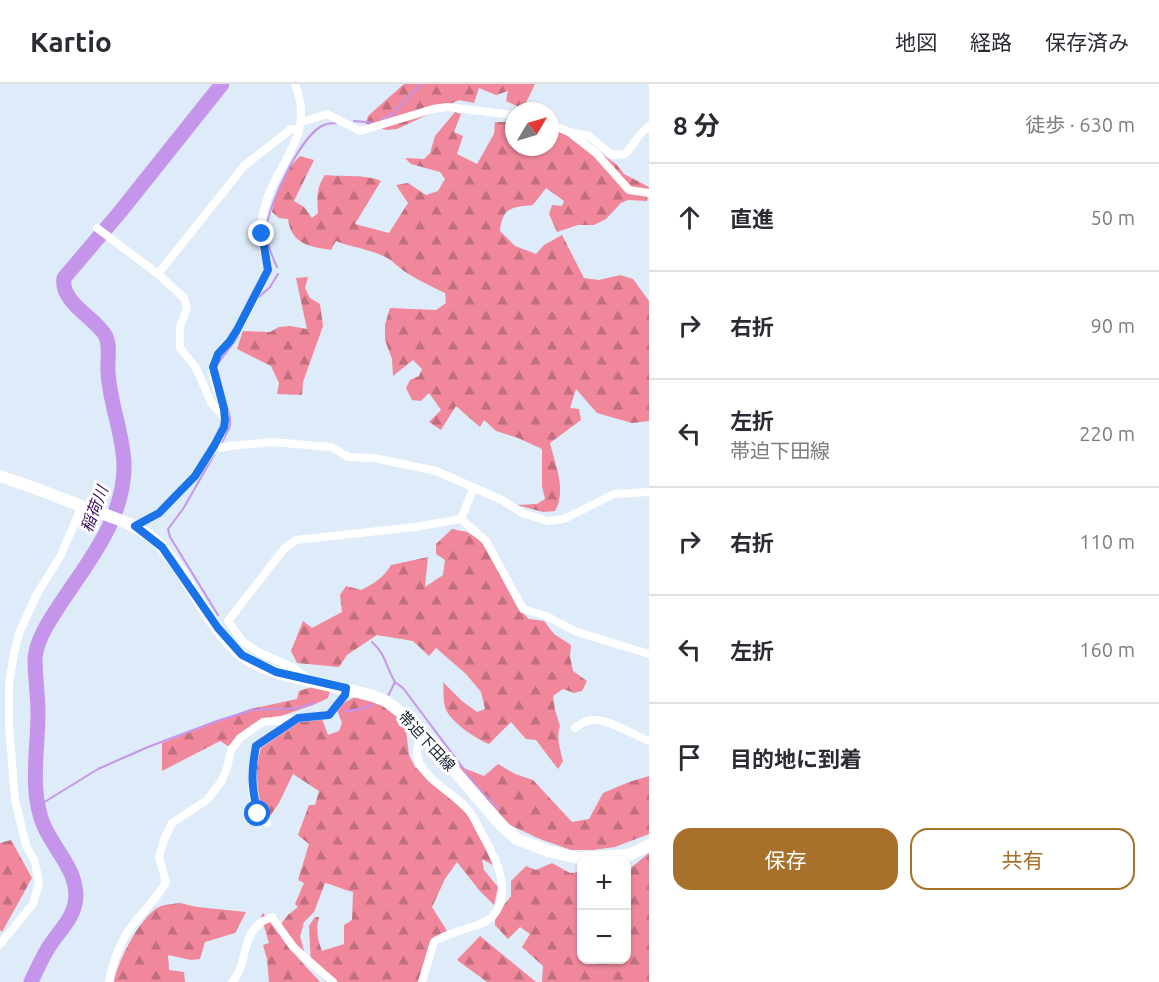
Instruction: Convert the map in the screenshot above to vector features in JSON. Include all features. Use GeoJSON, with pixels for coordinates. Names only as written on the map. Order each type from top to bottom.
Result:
{"type":"FeatureCollection","features":[{"type":"Feature","properties":{"kind":"main road","name":"帯迫下田線"},"geometry":{"type":"LineString","coordinates":[[0,476],[135,526],[162,547],[218,628],[242,655],[276,672],[346,688],[386,702],[399,710],[423,733],[501,825],[517,839],[548,851],[578,858],[630,855],[649,845]]}},
{"type":"Feature","properties":{"kind":"street"},"geometry":{"type":"LineString","coordinates":[[135,526],[159,513],[195,476],[214,446],[225,420],[213,367],[218,354],[237,330],[268,270],[262,234],[264,207],[301,125],[295,84]]}},
{"type":"Feature","properties":{"kind":"street"},"geometry":{"type":"LineString","coordinates":[[159,274],[244,166],[291,129],[327,114],[360,131],[433,108],[447,106],[505,114]]}},
{"type":"Feature","properties":{"kind":"street"},"geometry":{"type":"LineString","coordinates":[[559,128],[589,136],[612,155],[625,154],[634,145],[642,130],[649,126]]}},
{"type":"Feature","properties":{"kind":"street"},"geometry":{"type":"LineString","coordinates":[[567,131],[596,153],[630,190],[649,194]]}},
{"type":"Feature","properties":{"kind":"street"},"geometry":{"type":"LineString","coordinates":[[97,228],[159,274],[184,298],[187,309],[180,326],[180,348],[196,368],[211,402],[225,420]]}},
{"type":"Feature","properties":{"kind":"street"},"geometry":{"type":"LineString","coordinates":[[214,446],[222,448],[272,442],[331,447],[348,457],[374,458],[436,471],[502,500],[522,513],[548,520],[564,519],[614,494],[649,492]]}},
{"type":"Feature","properties":{"kind":"street"},"geometry":{"type":"LineString","coordinates":[[461,519],[474,487]]}},
{"type":"Feature","properties":{"kind":"street"},"geometry":{"type":"LineString","coordinates":[[0,944],[33,904],[39,883],[35,862],[26,845],[15,800],[4,721],[14,653],[20,632],[38,594],[60,557],[82,506]]}},
{"type":"Feature","properties":{"kind":"street"},"geometry":{"type":"LineString","coordinates":[[461,519],[486,541],[524,609],[546,616],[577,632],[649,654]]}},
{"type":"Feature","properties":{"kind":"street"},"geometry":{"type":"LineString","coordinates":[[311,680],[294,668],[260,653],[243,642],[228,621],[284,549],[296,540],[415,527],[461,519]]}},
{"type":"Feature","properties":{"kind":"street"},"geometry":{"type":"LineString","coordinates":[[109,982],[111,971],[133,924],[159,896],[166,882],[159,857],[172,823],[207,800],[221,782],[231,750],[240,738],[263,722],[329,715],[345,695],[346,688]]}},
{"type":"Feature","properties":{"kind":"street"},"geometry":{"type":"LineString","coordinates":[[267,823],[258,814],[253,794],[251,771],[256,746],[298,718]]}},
{"type":"Feature","properties":{"kind":"street"},"geometry":{"type":"LineString","coordinates":[[574,728],[588,720],[620,725],[634,735],[649,741]]}},
{"type":"Feature","properties":{"kind":"street"},"geometry":{"type":"LineString","coordinates":[[422,982],[434,942],[443,936],[491,919],[498,908],[502,886],[499,867],[470,812],[425,771],[418,758],[417,746],[423,733]]}},
{"type":"Feature","properties":{"kind":"street"},"geometry":{"type":"LineString","coordinates":[[232,982],[238,976],[245,943],[259,924],[272,917],[293,947],[333,982]]}},
{"type":"Feature","properties":{"kind":"green space"},"geometry":{"type":"Polygon","coordinates":[[[404,84],[535,84],[526,102],[506,101],[508,91],[496,95],[479,88],[474,103],[459,100],[397,129],[386,130],[366,124],[368,116],[404,84]]]}},
{"type":"Feature","properties":{"kind":"green space"},"geometry":{"type":"Polygon","coordinates":[[[455,112],[461,114],[454,132],[463,136],[457,154],[477,164],[494,134],[495,122],[505,122],[505,156],[559,156],[559,131],[591,146],[616,164],[624,174],[649,187],[647,201],[628,200],[621,203],[606,219],[594,225],[578,225],[557,232],[549,214],[552,205],[562,206],[564,201],[546,188],[533,205],[509,210],[501,223],[500,231],[515,246],[536,254],[544,245],[562,235],[584,278],[599,280],[620,275],[633,279],[649,301],[649,421],[632,423],[597,413],[576,389],[570,408],[579,409],[581,420],[550,443],[560,486],[555,511],[543,512],[517,505],[537,504],[545,499],[542,486],[542,449],[496,431],[484,420],[480,427],[456,406],[441,430],[429,422],[441,410],[429,393],[421,401],[412,400],[406,388],[410,380],[419,376],[422,369],[413,360],[393,376],[392,359],[385,340],[385,325],[390,308],[436,310],[446,303],[445,293],[376,253],[336,241],[331,250],[303,243],[293,234],[288,219],[279,218],[272,212],[282,182],[300,156],[314,160],[294,201],[304,207],[312,218],[318,213],[317,198],[325,175],[368,177],[381,181],[355,224],[389,233],[408,203],[396,185],[408,183],[426,195],[438,191],[445,179],[440,172],[411,164],[405,158],[424,159],[430,153],[435,136],[455,112]]]}},
{"type":"Feature","properties":{"kind":"green space"},"geometry":{"type":"Polygon","coordinates":[[[308,277],[305,288],[310,298],[320,304],[323,326],[303,382],[302,395],[277,394],[279,383],[271,366],[237,349],[243,331],[270,332],[279,327],[290,326],[307,329],[296,278],[308,277]]]}},
{"type":"Feature","properties":{"kind":"green space"},"geometry":{"type":"Polygon","coordinates":[[[452,529],[467,532],[481,541],[519,609],[529,619],[544,621],[554,634],[571,645],[570,656],[573,671],[587,681],[582,691],[574,693],[563,689],[553,696],[560,726],[558,739],[563,761],[558,769],[536,740],[526,739],[511,722],[489,744],[457,724],[445,707],[443,682],[477,712],[485,709],[481,692],[466,674],[436,648],[429,656],[413,641],[377,635],[347,655],[339,667],[297,663],[291,651],[303,621],[312,628],[342,612],[340,595],[346,586],[361,590],[378,580],[391,565],[428,557],[425,587],[443,575],[445,560],[436,554],[436,544],[452,529]]]}},
{"type":"Feature","properties":{"kind":"green space"},"geometry":{"type":"Polygon","coordinates":[[[315,686],[330,691],[328,698],[278,717],[228,746],[220,741],[162,771],[162,743],[250,709],[297,699],[299,691],[315,686]]]}},
{"type":"Feature","properties":{"kind":"green space"},"geometry":{"type":"Polygon","coordinates":[[[357,696],[382,703],[405,722],[409,755],[415,767],[472,818],[496,867],[482,859],[484,870],[498,887],[494,905],[457,862],[445,879],[432,907],[447,931],[433,951],[426,982],[326,982],[311,965],[309,926],[315,917],[319,917],[318,934],[322,951],[344,944],[344,925],[352,920],[353,892],[325,883],[314,912],[304,922],[300,936],[305,955],[281,924],[298,907],[295,904],[304,883],[298,880],[309,844],[298,835],[309,805],[315,805],[319,791],[293,774],[279,803],[265,823],[257,780],[261,748],[277,733],[320,713],[328,735],[339,731],[342,723],[336,707],[357,696]]]}},
{"type":"Feature","properties":{"kind":"green space"},"geometry":{"type":"Polygon","coordinates":[[[498,764],[515,774],[533,780],[572,822],[589,819],[603,793],[649,776],[649,834],[615,847],[593,850],[571,850],[540,839],[510,825],[456,765],[484,776],[498,764]]]}},
{"type":"Feature","properties":{"kind":"green space"},"geometry":{"type":"Polygon","coordinates":[[[11,840],[32,878],[2,932],[0,930],[0,843],[11,840]]]}},
{"type":"Feature","properties":{"kind":"green space"},"geometry":{"type":"Polygon","coordinates":[[[649,853],[649,982],[542,982],[543,966],[522,947],[530,934],[520,927],[508,939],[495,925],[495,917],[511,896],[511,881],[526,866],[536,870],[552,863],[570,873],[577,872],[577,964],[631,964],[631,868],[649,853]]]}},
{"type":"Feature","properties":{"kind":"green space"},"geometry":{"type":"Polygon","coordinates":[[[180,903],[246,912],[235,933],[205,942],[200,959],[191,960],[168,955],[169,970],[184,972],[185,982],[114,982],[125,951],[146,918],[161,906],[180,903]]]}},
{"type":"Feature","properties":{"kind":"green space"},"geometry":{"type":"Polygon","coordinates":[[[263,913],[320,982],[269,982],[263,945],[269,943],[261,916],[263,913]]]}},
{"type":"Feature","properties":{"kind":"green space"},"geometry":{"type":"Polygon","coordinates":[[[480,936],[536,982],[487,982],[457,960],[480,936]]]}},
{"type":"Feature","properties":{"kind":"waterway","name":"稲荷川"},"geometry":{"type":"LineString","coordinates":[[31,982],[47,950],[70,917],[76,893],[71,873],[39,813],[35,770],[38,713],[36,652],[47,625],[92,557],[111,522],[123,484],[124,464],[109,383],[107,339],[100,328],[72,302],[64,287],[64,278],[222,84]]}},
{"type":"Feature","properties":{"kind":"waterway"},"geometry":{"type":"LineString","coordinates":[[381,120],[392,114],[421,84]]}},
{"type":"Feature","properties":{"kind":"waterway"},"geometry":{"type":"LineString","coordinates":[[354,121],[376,123]]}},
{"type":"Feature","properties":{"kind":"waterway"},"geometry":{"type":"LineString","coordinates":[[277,267],[267,238],[267,227],[273,202],[288,170],[306,141],[326,124],[338,123]]}},
{"type":"Feature","properties":{"kind":"waterway"},"geometry":{"type":"LineString","coordinates":[[259,297],[270,287],[278,274]]}},
{"type":"Feature","properties":{"kind":"waterway"},"geometry":{"type":"LineString","coordinates":[[222,442],[230,426],[230,418],[216,366],[238,337]]}},
{"type":"Feature","properties":{"kind":"waterway"},"geometry":{"type":"LineString","coordinates":[[214,455],[183,509],[168,529],[170,537],[218,615]]}},
{"type":"Feature","properties":{"kind":"waterway"},"geometry":{"type":"LineString","coordinates":[[372,642],[383,656],[395,682],[388,696]]}},
{"type":"Feature","properties":{"kind":"waterway"},"geometry":{"type":"LineString","coordinates":[[395,682],[403,688],[478,788],[497,807]]}},
{"type":"Feature","properties":{"kind":"waterway"},"geometry":{"type":"LineString","coordinates":[[38,806],[98,769],[217,721],[252,710],[298,708],[314,703]]}},
{"type":"Feature","properties":{"kind":"waterway"},"geometry":{"type":"LineString","coordinates":[[344,712],[373,704]]}},
{"type":"Feature","properties":{"kind":"route"},"geometry":{"type":"LineString","coordinates":[[258,814],[251,771],[256,746],[298,718],[329,715],[345,695],[346,688],[276,672],[242,655],[226,639],[162,547],[135,526],[159,513],[195,476],[224,427],[224,409],[213,367],[218,354],[237,330],[268,270],[262,234]]}}]}
